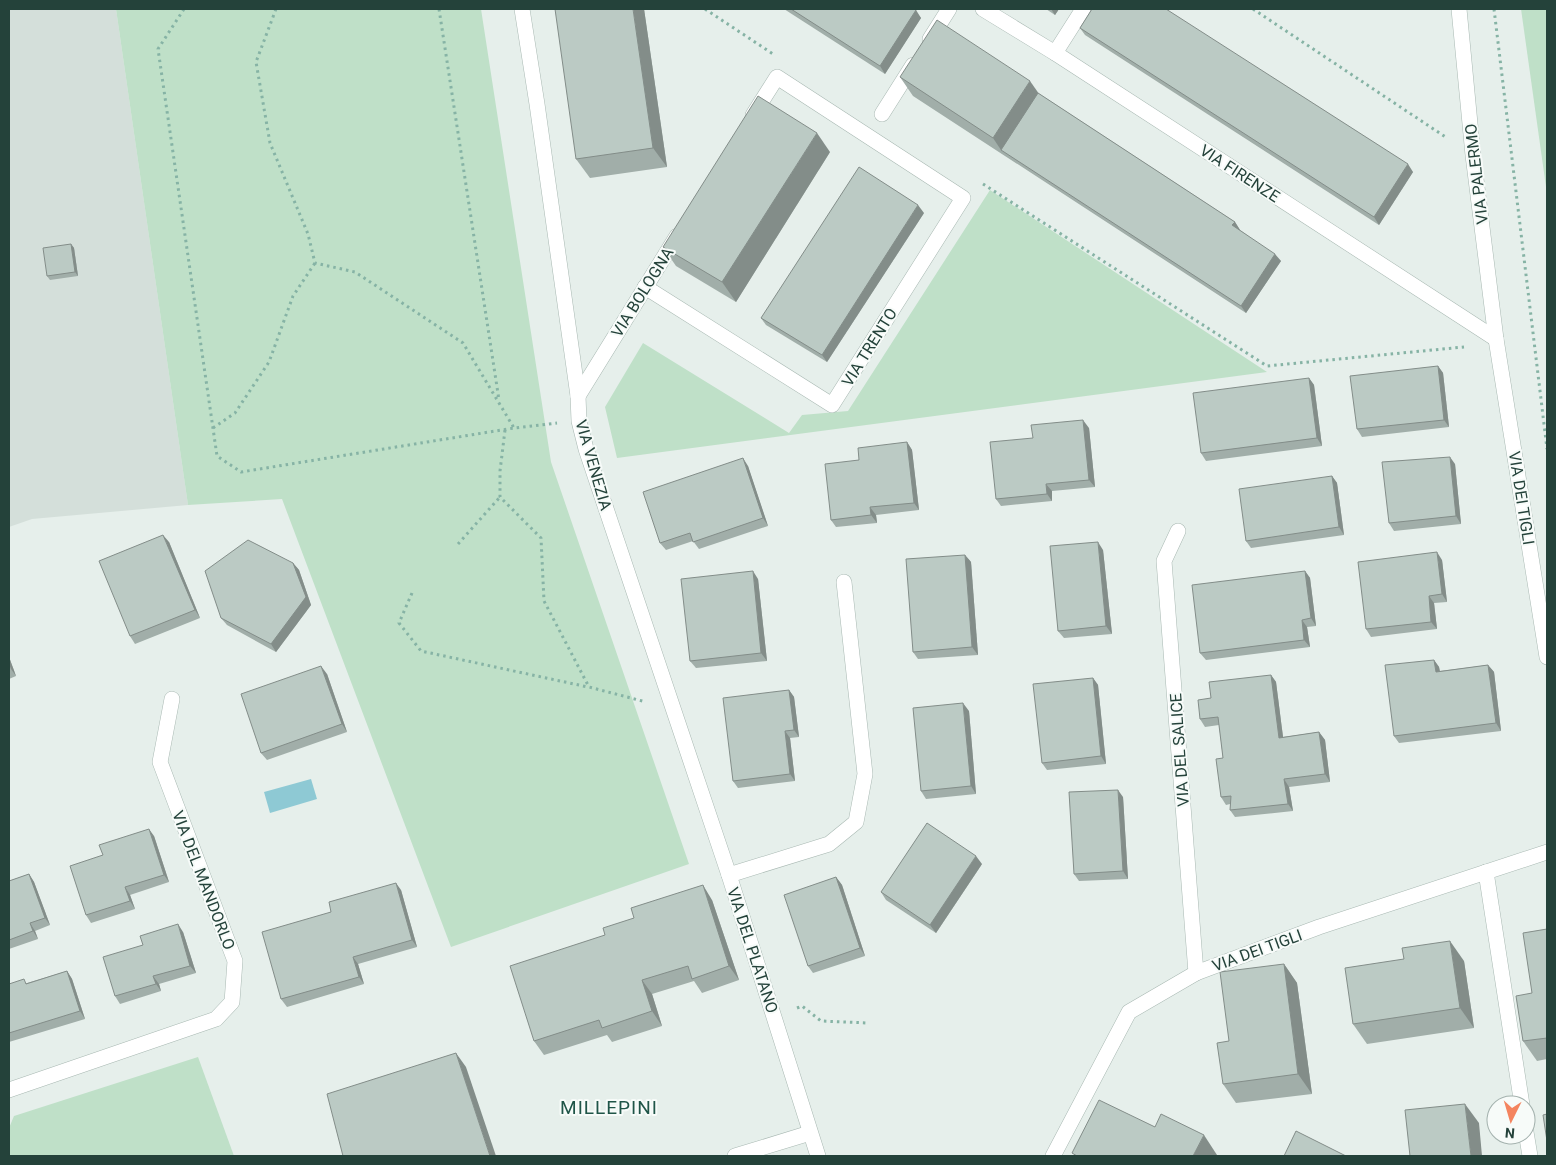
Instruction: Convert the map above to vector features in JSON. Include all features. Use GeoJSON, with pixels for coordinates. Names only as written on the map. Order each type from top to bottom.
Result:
{"type":"FeatureCollection","features":[{"type":"Feature","properties":{"kind":"street","name":"VIA VENEZIA"},"geometry":{"type":"LineString","coordinates":[[522,9],[537,104],[580,421],[586,449],[729,875]]}},
{"type":"Feature","properties":{"kind":"street"},"geometry":{"type":"LineString","coordinates":[[882,114],[949,9]]}},
{"type":"Feature","properties":{"kind":"street","name":"VIA FIRENZE"},"geometry":{"type":"LineString","coordinates":[[983,9],[1055,53],[1497,342]]}},
{"type":"Feature","properties":{"kind":"street"},"geometry":{"type":"LineString","coordinates":[[1055,53],[1083,9]]}},
{"type":"Feature","properties":{"kind":"street","name":"VIA PALERMO"},"geometry":{"type":"LineString","coordinates":[[1459,9],[1473,155],[1497,342]]}},
{"type":"Feature","properties":{"kind":"street","name":"VIA TRENTO"},"geometry":{"type":"LineString","coordinates":[[644,287],[832,405],[963,198],[778,76],[746,127]]}},
{"type":"Feature","properties":{"kind":"street","name":"VIA BOLOGNA"},"geometry":{"type":"LineString","coordinates":[[578,396],[687,220]]}},
{"type":"Feature","properties":{"kind":"street","name":"VIA DEI TIGLI"},"geometry":{"type":"LineString","coordinates":[[1497,342],[1547,657]]}},
{"type":"Feature","properties":{"kind":"street","name":"VIA DEL SALICE"},"geometry":{"type":"LineString","coordinates":[[1178,531],[1164,561],[1196,973]]}},
{"type":"Feature","properties":{"kind":"street","name":"VIA DEL PLATANO"},"geometry":{"type":"LineString","coordinates":[[810,1132],[729,875],[829,844],[856,822],[865,774],[844,582]]}},
{"type":"Feature","properties":{"kind":"street","name":"VIA DEL MANDORLO"},"geometry":{"type":"LineString","coordinates":[[9,1090],[216,1019],[232,1002],[235,961],[160,762],[172,698]]}},
{"type":"Feature","properties":{"kind":"street","name":"VIA DEI TIGLI"},"geometry":{"type":"LineString","coordinates":[[1053,1156],[1129,1012],[1196,973],[1319,927],[1547,852]]}},
{"type":"Feature","properties":{"kind":"street"},"geometry":{"type":"LineString","coordinates":[[1486,872],[1520,1095]]}},
{"type":"Feature","properties":{"kind":"street"},"geometry":{"type":"LineString","coordinates":[[735,1156],[810,1132],[818,1156]]}},
{"type":"Feature","properties":{"kind":"path"},"geometry":{"type":"LineString","coordinates":[[184,9],[158,49],[217,456],[242,472],[514,428],[580,421]]}},
{"type":"Feature","properties":{"kind":"path"},"geometry":{"type":"LineString","coordinates":[[213,428],[234,412],[269,362],[292,296],[315,263],[308,234],[270,143],[256,62],[276,9]]}},
{"type":"Feature","properties":{"kind":"path"},"geometry":{"type":"LineString","coordinates":[[439,9],[499,403]]}},
{"type":"Feature","properties":{"kind":"path"},"geometry":{"type":"LineString","coordinates":[[705,9],[778,57]]}},
{"type":"Feature","properties":{"kind":"path"},"geometry":{"type":"LineString","coordinates":[[1254,9],[1473,155]]}},
{"type":"Feature","properties":{"kind":"path"},"geometry":{"type":"LineString","coordinates":[[1494,9],[1547,449]]}},
{"type":"Feature","properties":{"kind":"path"},"geometry":{"type":"LineString","coordinates":[[975,179],[1267,366],[1497,342]]}},
{"type":"Feature","properties":{"kind":"path"},"geometry":{"type":"LineString","coordinates":[[315,263],[355,272],[463,342],[514,428]]}},
{"type":"Feature","properties":{"kind":"path"},"geometry":{"type":"LineString","coordinates":[[458,544],[500,496],[500,471],[505,430]]}},
{"type":"Feature","properties":{"kind":"path"},"geometry":{"type":"LineString","coordinates":[[500,496],[541,538],[544,601],[589,687]]}},
{"type":"Feature","properties":{"kind":"path"},"geometry":{"type":"LineString","coordinates":[[412,593],[399,623],[420,651],[589,687],[673,709]]}},
{"type":"Feature","properties":{"kind":"path"},"geometry":{"type":"LineString","coordinates":[[802,1006],[821,1021],[868,1023]]}},
{"type":"Feature","properties":{"kind":"shaded area"},"geometry":{"type":"Polygon","coordinates":[[[9,9],[116,9],[188,505],[32,519],[9,527],[9,9]]]}},
{"type":"Feature","properties":{"kind":"green space"},"geometry":{"type":"Polygon","coordinates":[[[116,9],[481,9],[551,462],[689,864],[451,947],[282,499],[188,505],[116,9]]]}},
{"type":"Feature","properties":{"kind":"green space"},"geometry":{"type":"Polygon","coordinates":[[[1521,9],[1547,9],[1547,194],[1521,9]]]}},
{"type":"Feature","properties":{"kind":"green space"},"geometry":{"type":"Polygon","coordinates":[[[990,190],[1267,372],[617,458],[605,407],[643,343],[789,433],[802,415],[848,411],[990,190]]]}},
{"type":"Feature","properties":{"kind":"green space"},"geometry":{"type":"Polygon","coordinates":[[[198,1057],[234,1156],[9,1156],[9,1128],[14,1116],[198,1057]]]}},
{"type":"Feature","properties":{"kind":"water"},"geometry":{"type":"Polygon","coordinates":[[[311,779],[317,799],[270,813],[264,792],[311,779]]]}},
{"type":"Feature","properties":{"kind":"building"},"geometry":{"type":"Polygon","coordinates":[[[555,9],[633,9],[653,148],[576,159],[555,9]]]}},
{"type":"Feature","properties":{"kind":"building"},"geometry":{"type":"Polygon","coordinates":[[[791,9],[913,9],[916,10],[880,66],[791,9]]]}},
{"type":"Feature","properties":{"kind":"building"},"geometry":{"type":"Polygon","coordinates":[[[1092,9],[1166,9],[1408,164],[1374,217],[1080,28],[1092,9]]]}},
{"type":"Feature","properties":{"kind":"building"},"geometry":{"type":"Polygon","coordinates":[[[937,20],[1030,81],[993,138],[900,77],[937,20]]]}},
{"type":"Feature","properties":{"kind":"building"},"geometry":{"type":"Polygon","coordinates":[[[1038,93],[1235,222],[1232,225],[1275,254],[1241,306],[1001,150],[1038,93]]]}},
{"type":"Feature","properties":{"kind":"building"},"geometry":{"type":"Polygon","coordinates":[[[758,96],[817,133],[722,282],[663,247],[758,96]]]}},
{"type":"Feature","properties":{"kind":"building"},"geometry":{"type":"Polygon","coordinates":[[[859,167],[918,205],[822,355],[761,318],[859,167]]]}},
{"type":"Feature","properties":{"kind":"building"},"geometry":{"type":"Polygon","coordinates":[[[71,244],[75,272],[47,276],[43,248],[71,244]]]}},
{"type":"Feature","properties":{"kind":"building"},"geometry":{"type":"Polygon","coordinates":[[[1438,366],[1444,420],[1357,429],[1350,376],[1438,366]]]}},
{"type":"Feature","properties":{"kind":"building"},"geometry":{"type":"Polygon","coordinates":[[[1309,378],[1317,438],[1201,453],[1193,393],[1309,378]]]}},
{"type":"Feature","properties":{"kind":"building"},"geometry":{"type":"Polygon","coordinates":[[[1083,420],[1089,480],[1046,484],[1047,494],[996,499],[990,442],[1033,438],[1031,425],[1083,420]]]}},
{"type":"Feature","properties":{"kind":"building"},"geometry":{"type":"Polygon","coordinates":[[[907,442],[914,503],[870,507],[871,515],[831,520],[825,464],[859,460],[858,448],[907,442]]]}},
{"type":"Feature","properties":{"kind":"building"},"geometry":{"type":"Polygon","coordinates":[[[1450,457],[1456,516],[1389,523],[1382,462],[1450,457]]]}},
{"type":"Feature","properties":{"kind":"building"},"geometry":{"type":"Polygon","coordinates":[[[743,458],[763,518],[693,542],[690,533],[660,543],[643,492],[743,458]]]}},
{"type":"Feature","properties":{"kind":"building"},"geometry":{"type":"Polygon","coordinates":[[[1332,476],[1339,527],[1246,541],[1239,489],[1332,476]]]}},
{"type":"Feature","properties":{"kind":"building"},"geometry":{"type":"Polygon","coordinates":[[[163,535],[195,610],[130,636],[99,561],[163,535]]]}},
{"type":"Feature","properties":{"kind":"building"},"geometry":{"type":"Polygon","coordinates":[[[248,540],[293,563],[306,597],[271,644],[221,618],[205,571],[248,540]]]}},
{"type":"Feature","properties":{"kind":"building"},"geometry":{"type":"Polygon","coordinates":[[[1098,542],[1106,626],[1058,631],[1050,546],[1098,542]]]}},
{"type":"Feature","properties":{"kind":"building"},"geometry":{"type":"Polygon","coordinates":[[[1437,552],[1442,594],[1429,596],[1431,622],[1366,629],[1358,562],[1437,552]]]}},
{"type":"Feature","properties":{"kind":"building"},"geometry":{"type":"Polygon","coordinates":[[[965,555],[972,647],[913,652],[906,559],[965,555]]]}},
{"type":"Feature","properties":{"kind":"building"},"geometry":{"type":"Polygon","coordinates":[[[753,571],[761,653],[690,661],[681,579],[753,571]]]}},
{"type":"Feature","properties":{"kind":"building"},"geometry":{"type":"Polygon","coordinates":[[[1305,571],[1311,618],[1302,620],[1304,640],[1200,653],[1192,585],[1305,571]]]}},
{"type":"Feature","properties":{"kind":"building"},"geometry":{"type":"Polygon","coordinates":[[[1434,660],[1436,672],[1488,665],[1496,723],[1394,736],[1385,665],[1434,660]]]}},
{"type":"Feature","properties":{"kind":"building"},"geometry":{"type":"Polygon","coordinates":[[[321,666],[342,724],[261,753],[241,694],[321,666]]]}},
{"type":"Feature","properties":{"kind":"building"},"geometry":{"type":"Polygon","coordinates":[[[1271,675],[1279,738],[1319,732],[1325,774],[1284,779],[1288,804],[1230,810],[1231,796],[1221,797],[1216,759],[1223,758],[1218,717],[1200,719],[1198,700],[1211,698],[1209,682],[1271,675]]]}},
{"type":"Feature","properties":{"kind":"building"},"geometry":{"type":"Polygon","coordinates":[[[1093,678],[1101,756],[1042,763],[1033,684],[1093,678]]]}},
{"type":"Feature","properties":{"kind":"building"},"geometry":{"type":"Polygon","coordinates":[[[789,690],[794,730],[785,731],[790,774],[733,781],[723,698],[789,690]]]}},
{"type":"Feature","properties":{"kind":"building"},"geometry":{"type":"Polygon","coordinates":[[[963,703],[971,786],[921,791],[913,708],[963,703]]]}},
{"type":"Feature","properties":{"kind":"building"},"geometry":{"type":"Polygon","coordinates":[[[1118,790],[1123,871],[1074,874],[1069,792],[1118,790]]]}},
{"type":"Feature","properties":{"kind":"building"},"geometry":{"type":"Polygon","coordinates":[[[927,823],[976,856],[930,925],[881,892],[927,823]]]}},
{"type":"Feature","properties":{"kind":"building"},"geometry":{"type":"Polygon","coordinates":[[[149,829],[164,875],[125,887],[130,901],[86,915],[70,866],[103,855],[99,845],[149,829]]]}},
{"type":"Feature","properties":{"kind":"building"},"geometry":{"type":"Polygon","coordinates":[[[29,874],[45,918],[30,923],[33,931],[9,940],[9,881],[29,874]]]}},
{"type":"Feature","properties":{"kind":"building"},"geometry":{"type":"Polygon","coordinates":[[[836,877],[860,948],[808,966],[784,895],[836,877]]]}},
{"type":"Feature","properties":{"kind":"building"},"geometry":{"type":"Polygon","coordinates":[[[396,883],[412,940],[353,957],[359,977],[281,999],[262,932],[331,912],[329,902],[396,883]]]}},
{"type":"Feature","properties":{"kind":"building"},"geometry":{"type":"Polygon","coordinates":[[[703,885],[729,966],[692,979],[688,966],[642,980],[652,1011],[602,1028],[599,1020],[534,1041],[510,966],[605,935],[603,928],[634,918],[631,908],[703,885]]]}},
{"type":"Feature","properties":{"kind":"building"},"geometry":{"type":"Polygon","coordinates":[[[178,924],[190,966],[153,976],[156,984],[115,996],[103,957],[143,945],[140,936],[178,924]]]}},
{"type":"Feature","properties":{"kind":"building"},"geometry":{"type":"Polygon","coordinates":[[[1547,929],[1547,1038],[1523,1041],[1516,996],[1532,993],[1523,933],[1547,929]]]}},
{"type":"Feature","properties":{"kind":"building"},"geometry":{"type":"Polygon","coordinates":[[[1450,941],[1460,1008],[1353,1024],[1345,968],[1404,959],[1402,948],[1450,941]]]}},
{"type":"Feature","properties":{"kind":"building"},"geometry":{"type":"Polygon","coordinates":[[[1284,964],[1298,1074],[1223,1084],[1217,1043],[1229,1041],[1220,972],[1284,964]]]}},
{"type":"Feature","properties":{"kind":"building"},"geometry":{"type":"Polygon","coordinates":[[[67,971],[80,1011],[9,1033],[9,984],[24,979],[26,984],[67,971]]]}},
{"type":"Feature","properties":{"kind":"building"},"geometry":{"type":"Polygon","coordinates":[[[456,1053],[490,1156],[343,1156],[327,1094],[456,1053]]]}},
{"type":"Feature","properties":{"kind":"building"},"geometry":{"type":"Polygon","coordinates":[[[1099,1100],[1155,1127],[1161,1114],[1204,1135],[1193,1156],[1077,1156],[1072,1153],[1099,1100]]]}},
{"type":"Feature","properties":{"kind":"building"},"geometry":{"type":"Polygon","coordinates":[[[1465,1104],[1471,1156],[1410,1156],[1405,1110],[1465,1104]]]}},
{"type":"Feature","properties":{"kind":"building"},"geometry":{"type":"Polygon","coordinates":[[[1547,1114],[1547,1141],[1543,1115],[1547,1114]]]}},
{"type":"Feature","properties":{"kind":"building"},"geometry":{"type":"Polygon","coordinates":[[[1296,1131],[1346,1156],[1284,1156],[1296,1131]]]}},
{"type":"Feature","properties":{"kind":"district","name":"MILLEPINI"},"geometry":{"type":"Point","coordinates":[609,1107]}}]}
